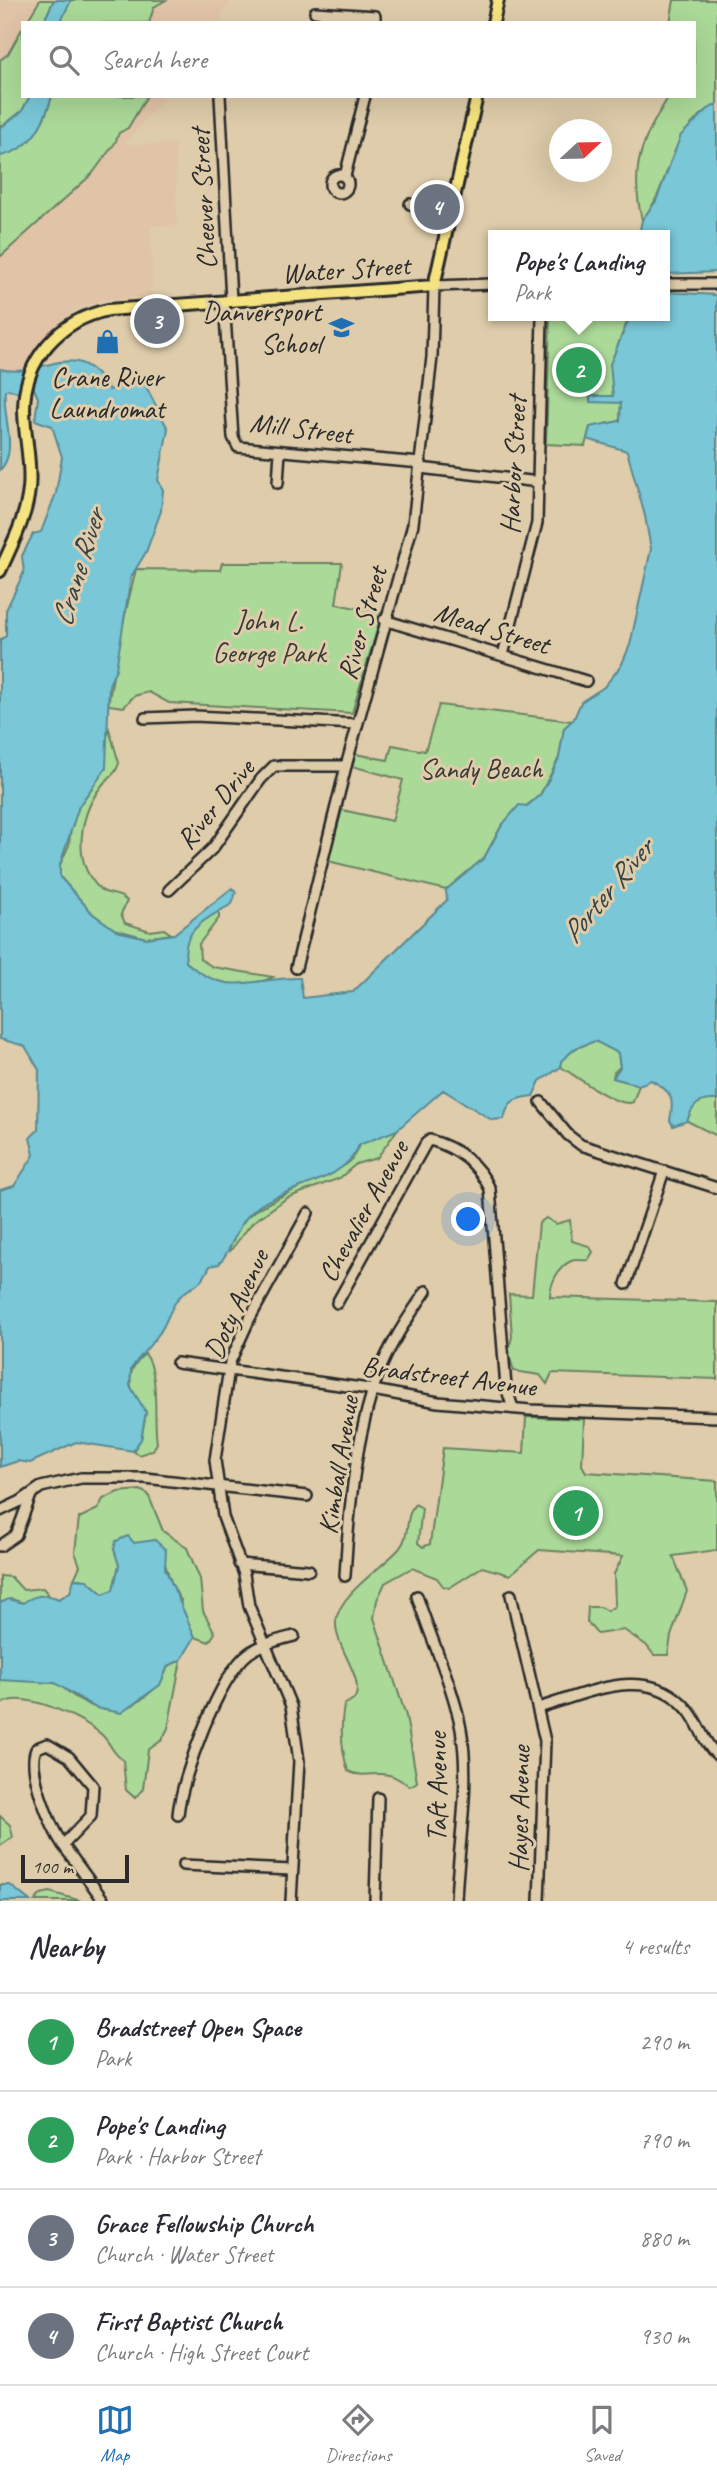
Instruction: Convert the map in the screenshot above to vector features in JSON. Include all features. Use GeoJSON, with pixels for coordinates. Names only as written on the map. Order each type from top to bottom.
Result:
{"type":"FeatureCollection","features":[{"type":"Feature","properties":{"kind":"main road"},"geometry":{"type":"LineString","coordinates":[[493,21],[498,0]]}},
{"type":"Feature","properties":{"kind":"main road"},"geometry":{"type":"LineString","coordinates":[[434,286],[477,98]]}},
{"type":"Feature","properties":{"kind":"main road","name":"Water Street"},"geometry":{"type":"LineString","coordinates":[[0,570],[21,523],[29,489],[25,392],[37,360],[59,333],[82,318],[99,312],[434,286]]}},
{"type":"Feature","properties":{"kind":"street"},"geometry":{"type":"LineString","coordinates":[[315,12],[375,16],[375,21]]}},
{"type":"Feature","properties":{"kind":"street","name":"Cheever Street"},"geometry":{"type":"LineString","coordinates":[[220,98],[227,301]]}},
{"type":"Feature","properties":{"kind":"street"},"geometry":{"type":"LineString","coordinates":[[345,176],[364,98]]}},
{"type":"Feature","properties":{"kind":"street"},"geometry":{"type":"LineString","coordinates":[[410,204],[452,214]]}},
{"type":"Feature","properties":{"kind":"street"},"geometry":{"type":"LineString","coordinates":[[434,286],[488,284]]}},
{"type":"Feature","properties":{"kind":"street"},"geometry":{"type":"LineString","coordinates":[[670,284],[717,284]]}},
{"type":"Feature","properties":{"kind":"street","name":"River Street"},"geometry":{"type":"LineString","coordinates":[[296,968],[384,620],[410,537],[421,466],[433,345],[434,286]]}},
{"type":"Feature","properties":{"kind":"street","name":"Mill Street"},"geometry":{"type":"LineString","coordinates":[[227,301],[233,441],[240,448],[421,466],[539,482]]}},
{"type":"Feature","properties":{"kind":"street","name":"Harbor Street"},"geometry":{"type":"LineString","coordinates":[[503,655],[537,523],[542,321]]}},
{"type":"Feature","properties":{"kind":"street"},"geometry":{"type":"LineString","coordinates":[[278,483],[280,451]]}},
{"type":"Feature","properties":{"kind":"street","name":"Mead Street"},"geometry":{"type":"LineString","coordinates":[[384,620],[586,681]]}},
{"type":"Feature","properties":{"kind":"street"},"geometry":{"type":"LineString","coordinates":[[145,719],[195,716],[357,724]]}},
{"type":"Feature","properties":{"kind":"street","name":"River Drive"},"geometry":{"type":"LineString","coordinates":[[169,890],[213,848],[261,779],[274,766],[346,766]]}},
{"type":"Feature","properties":{"kind":"street"},"geometry":{"type":"LineString","coordinates":[[541,1102],[568,1135],[581,1145],[717,1188]]}},
{"type":"Feature","properties":{"kind":"street","name":"Chevalier Avenue"},"geometry":{"type":"LineString","coordinates":[[337,1303],[429,1141],[446,1145],[472,1162],[483,1173],[490,1189],[506,1387],[513,1408]]}},
{"type":"Feature","properties":{"kind":"street"},"geometry":{"type":"LineString","coordinates":[[626,1284],[664,1171]]}},
{"type":"Feature","properties":{"kind":"street","name":"Doty Avenue"},"geometry":{"type":"LineString","coordinates":[[291,1901],[299,1761],[296,1734],[288,1695],[249,1606],[216,1487],[215,1460],[228,1371],[250,1318],[308,1213]]}},
{"type":"Feature","properties":{"kind":"street","name":"Kimball Avenue"},"geometry":{"type":"LineString","coordinates":[[345,1576],[357,1458],[373,1390],[390,1350],[426,1291]]}},
{"type":"Feature","properties":{"kind":"street","name":"Bradstreet Avenue"},"geometry":{"type":"LineString","coordinates":[[177,1363],[373,1390],[438,1402],[717,1417]]}},
{"type":"Feature","properties":{"kind":"street"},"geometry":{"type":"LineString","coordinates":[[0,1511],[49,1484],[81,1478],[145,1478],[307,1496]]}},
{"type":"Feature","properties":{"kind":"street"},"geometry":{"type":"LineString","coordinates":[[0,1546],[16,1535],[31,1495]]}},
{"type":"Feature","properties":{"kind":"street"},"geometry":{"type":"LineString","coordinates":[[239,1564],[309,1570]]}},
{"type":"Feature","properties":{"kind":"street","name":"Hayes Avenue"},"geometry":{"type":"LineString","coordinates":[[511,1595],[538,1708],[547,1765],[539,1901]]}},
{"type":"Feature","properties":{"kind":"street","name":"Taft Avenue"},"geometry":{"type":"LineString","coordinates":[[417,1597],[456,1705],[461,1730],[464,1764],[456,1901]]}},
{"type":"Feature","properties":{"kind":"street"},"geometry":{"type":"LineString","coordinates":[[178,1815],[180,1793],[188,1766],[226,1685],[246,1655],[264,1644],[294,1636]]}},
{"type":"Feature","properties":{"kind":"street"},"geometry":{"type":"LineString","coordinates":[[538,1708],[617,1685],[648,1685],[665,1691],[685,1706],[717,1755]]}},
{"type":"Feature","properties":{"kind":"street"},"geometry":{"type":"LineString","coordinates":[[63,1845],[91,1815],[93,1786],[69,1757],[57,1748],[41,1745],[33,1752],[45,1812],[63,1845],[104,1901]]}},
{"type":"Feature","properties":{"kind":"street"},"geometry":{"type":"LineString","coordinates":[[375,1901],[379,1798]]}},
{"type":"Feature","properties":{"kind":"street"},"geometry":{"type":"LineString","coordinates":[[183,1865],[292,1870]]}},
{"type":"Feature","properties":{"kind":"shaded area"},"geometry":{"type":"Polygon","coordinates":[[[0,0],[40,0],[33,21],[21,21],[21,70],[0,102],[0,0]]]}},
{"type":"Feature","properties":{"kind":"shaded area"},"geometry":{"type":"Polygon","coordinates":[[[130,0],[231,0],[218,21],[118,21],[130,0]]]}},
{"type":"Feature","properties":{"kind":"shaded area"},"geometry":{"type":"Polygon","coordinates":[[[99,98],[164,98],[124,144],[175,144],[177,225],[151,226],[152,297],[106,299],[76,309],[34,350],[22,372],[0,369],[0,257],[94,171],[99,98]]]}},
{"type":"Feature","properties":{"kind":"green space"},"geometry":{"type":"Polygon","coordinates":[[[40,0],[54,0],[44,21],[27,21],[40,0]]]}},
{"type":"Feature","properties":{"kind":"green space"},"geometry":{"type":"Polygon","coordinates":[[[71,0],[166,0],[154,7],[150,21],[61,21],[71,0]]]}},
{"type":"Feature","properties":{"kind":"green space"},"geometry":{"type":"Polygon","coordinates":[[[674,0],[717,0],[717,104],[687,129],[678,144],[660,190],[642,220],[637,184],[640,155],[645,141],[668,98],[696,98],[696,21],[670,21],[674,0]]]}},
{"type":"Feature","properties":{"kind":"green space"},"geometry":{"type":"Polygon","coordinates":[[[21,31],[21,98],[29,98],[22,111],[0,128],[0,60],[8,54],[21,31]]]}},
{"type":"Feature","properties":{"kind":"green space"},"geometry":{"type":"Polygon","coordinates":[[[51,98],[146,98],[128,128],[119,133],[115,143],[92,174],[0,257],[0,156],[11,153],[28,142],[45,116],[51,98]]]}},
{"type":"Feature","properties":{"kind":"green space"},"geometry":{"type":"Polygon","coordinates":[[[550,321],[628,321],[615,355],[613,397],[591,396],[591,402],[621,402],[620,421],[590,427],[585,446],[546,444],[550,321]]]}},
{"type":"Feature","properties":{"kind":"green space","name":"John L. George Park"},"geometry":{"type":"Polygon","coordinates":[[[222,563],[342,563],[336,604],[382,613],[352,713],[169,703],[149,692],[134,696],[124,707],[108,705],[120,636],[136,569],[220,570],[222,563]]]}},
{"type":"Feature","properties":{"kind":"green space","name":"Sandy Beach"},"geometry":{"type":"Polygon","coordinates":[[[439,705],[572,721],[564,728],[559,758],[540,795],[502,825],[484,858],[446,890],[328,861],[342,810],[392,821],[403,780],[352,766],[355,754],[388,760],[392,745],[425,751],[439,705]]]}},
{"type":"Feature","properties":{"kind":"green space"},"geometry":{"type":"Polygon","coordinates":[[[109,729],[119,763],[95,795],[84,821],[84,864],[90,877],[102,891],[127,901],[121,914],[125,923],[150,931],[164,929],[171,934],[146,938],[114,929],[93,914],[60,877],[59,867],[69,845],[71,825],[79,806],[106,768],[104,749],[109,729]]]}},
{"type":"Feature","properties":{"kind":"green space"},"geometry":{"type":"Polygon","coordinates":[[[215,912],[219,912],[219,918],[199,944],[200,959],[213,967],[273,977],[241,986],[203,978],[186,962],[188,938],[196,927],[215,912]]]}},
{"type":"Feature","properties":{"kind":"green space"},"geometry":{"type":"Polygon","coordinates":[[[602,1041],[618,1053],[620,1067],[614,1072],[613,1078],[639,1085],[633,1102],[617,1101],[561,1067],[560,1061],[576,1048],[602,1041]]]}},
{"type":"Feature","properties":{"kind":"green space"},"geometry":{"type":"Polygon","coordinates":[[[708,1098],[717,1099],[717,1136],[687,1121],[693,1105],[708,1098]]]}},
{"type":"Feature","properties":{"kind":"green space"},"geometry":{"type":"Polygon","coordinates":[[[390,1130],[397,1130],[377,1158],[356,1164],[340,1178],[287,1198],[252,1223],[230,1251],[231,1236],[241,1222],[276,1199],[335,1171],[354,1157],[359,1145],[390,1130]]]}},
{"type":"Feature","properties":{"kind":"green space"},"geometry":{"type":"Polygon","coordinates":[[[546,1218],[556,1224],[570,1220],[572,1241],[589,1246],[593,1252],[588,1260],[573,1260],[562,1267],[553,1281],[550,1297],[717,1302],[717,1379],[552,1373],[547,1384],[540,1375],[514,1371],[508,1352],[512,1337],[509,1294],[532,1295],[539,1223],[546,1218]]]}},
{"type":"Feature","properties":{"kind":"green space"},"geometry":{"type":"Polygon","coordinates":[[[145,1354],[153,1372],[157,1443],[153,1450],[139,1455],[133,1451],[141,1439],[146,1412],[135,1398],[131,1375],[133,1368],[145,1354]]]}},
{"type":"Feature","properties":{"kind":"green space"},"geometry":{"type":"Polygon","coordinates":[[[526,1417],[584,1419],[582,1465],[586,1472],[717,1481],[717,1550],[673,1556],[687,1591],[671,1636],[668,1655],[654,1655],[646,1645],[624,1630],[597,1634],[587,1622],[588,1607],[600,1607],[607,1611],[615,1606],[614,1574],[623,1556],[539,1550],[510,1575],[482,1567],[449,1588],[443,1586],[437,1578],[412,1568],[385,1583],[377,1600],[374,1618],[406,1716],[417,1782],[410,1786],[392,1776],[348,1771],[343,1747],[344,1705],[355,1698],[357,1690],[353,1671],[337,1631],[339,1611],[353,1591],[403,1544],[415,1504],[422,1508],[418,1543],[423,1547],[430,1544],[443,1448],[524,1453],[526,1417]]]}},
{"type":"Feature","properties":{"kind":"green space"},"geometry":{"type":"Polygon","coordinates":[[[140,1490],[148,1494],[163,1531],[187,1548],[200,1579],[203,1611],[215,1633],[209,1642],[195,1637],[180,1609],[181,1600],[155,1540],[114,1549],[119,1565],[113,1590],[103,1595],[81,1579],[74,1579],[80,1566],[75,1552],[79,1518],[98,1509],[103,1499],[118,1492],[140,1490]]]}},
{"type":"Feature","properties":{"kind":"green space"},"geometry":{"type":"Polygon","coordinates":[[[0,1576],[11,1577],[23,1590],[43,1588],[48,1594],[23,1603],[12,1599],[0,1603],[0,1576]]]}},
{"type":"Feature","properties":{"kind":"green space"},"geometry":{"type":"Polygon","coordinates":[[[181,1660],[168,1728],[162,1740],[148,1750],[143,1789],[135,1798],[126,1790],[123,1760],[94,1729],[53,1707],[23,1700],[0,1705],[0,1680],[10,1679],[54,1683],[81,1701],[98,1708],[125,1709],[151,1692],[161,1681],[168,1666],[181,1660]]]}},
{"type":"Feature","properties":{"kind":"green space"},"geometry":{"type":"Polygon","coordinates":[[[0,1816],[10,1825],[13,1837],[0,1846],[0,1816]]]}},
{"type":"Feature","properties":{"kind":"green space"},"geometry":{"type":"Polygon","coordinates":[[[50,1892],[81,1901],[35,1901],[41,1894],[50,1892]]]}},
{"type":"Feature","properties":{"kind":"water"},"geometry":{"type":"Polygon","coordinates":[[[54,0],[71,0],[61,21],[44,21],[54,0]]]}},
{"type":"Feature","properties":{"kind":"water"},"geometry":{"type":"Polygon","coordinates":[[[29,98],[51,98],[40,126],[28,142],[11,153],[0,156],[0,128],[22,111],[29,98]]]}},
{"type":"Feature","properties":{"kind":"water"},"geometry":{"type":"Polygon","coordinates":[[[717,104],[717,272],[670,274],[670,230],[640,230],[642,220],[656,201],[681,135],[717,104]]]}},
{"type":"Feature","properties":{"kind":"water"},"geometry":{"type":"Polygon","coordinates":[[[670,292],[717,295],[717,1100],[706,1100],[698,1104],[687,1121],[673,1126],[670,1120],[671,1100],[667,1091],[651,1080],[639,1085],[613,1078],[620,1067],[618,1053],[595,1041],[576,1048],[561,1061],[561,1067],[540,1081],[533,1096],[513,1101],[504,1119],[492,1120],[443,1090],[397,1130],[359,1145],[351,1158],[340,1168],[267,1201],[248,1216],[219,1264],[210,1266],[201,1280],[177,1300],[161,1331],[131,1369],[130,1386],[146,1412],[141,1439],[133,1451],[76,1442],[30,1463],[18,1461],[0,1467],[0,1190],[14,1186],[34,1155],[30,1138],[38,1130],[39,1070],[25,1046],[0,1039],[0,640],[6,636],[6,610],[24,572],[22,556],[33,534],[41,532],[56,493],[62,457],[52,426],[35,420],[38,398],[33,386],[23,386],[17,392],[8,389],[5,391],[5,401],[9,444],[6,462],[0,470],[0,369],[16,371],[71,361],[84,364],[96,373],[109,390],[142,379],[168,429],[158,480],[163,490],[161,511],[146,552],[131,577],[116,669],[109,685],[106,768],[79,806],[60,865],[60,877],[93,914],[117,931],[146,938],[174,934],[232,888],[236,892],[232,904],[205,920],[187,941],[186,962],[215,980],[228,983],[300,978],[303,998],[353,992],[447,900],[446,890],[484,858],[502,825],[519,805],[527,806],[540,795],[559,758],[564,728],[574,719],[581,702],[604,687],[621,666],[630,645],[651,549],[627,451],[587,439],[590,427],[620,421],[621,403],[590,402],[590,396],[613,396],[610,364],[628,321],[670,321],[670,292]]]}},
{"type":"Feature","properties":{"kind":"water"},"geometry":{"type":"Polygon","coordinates":[[[128,1536],[134,1543],[155,1540],[166,1550],[165,1568],[195,1637],[181,1660],[168,1666],[160,1685],[121,1713],[96,1708],[55,1683],[0,1680],[0,1603],[9,1599],[23,1603],[41,1595],[59,1599],[70,1592],[74,1579],[87,1580],[103,1594],[113,1590],[119,1565],[114,1549],[116,1541],[128,1536]]]}},
{"type":"Feature","properties":{"kind":"water"},"geometry":{"type":"Polygon","coordinates":[[[0,1885],[10,1885],[30,1901],[0,1901],[0,1885]]]}},
{"type":"Feature","properties":{"kind":"place","name":"First Baptist Church"},"geometry":{"type":"Point","coordinates":[437,207]}},
{"type":"Feature","properties":{"kind":"place","name":"Grace Fellowship Church"},"geometry":{"type":"Point","coordinates":[157,321]}},
{"type":"Feature","properties":{"kind":"place","name":"Danversport School"},"geometry":{"type":"Point","coordinates":[341,327]}},
{"type":"Feature","properties":{"kind":"place","name":"Crane River Laundromat"},"geometry":{"type":"Point","coordinates":[107,342]}},
{"type":"Feature","properties":{"kind":"place","name":"Pope's Landing"},"geometry":{"type":"Point","coordinates":[579,370]}},
{"type":"Feature","properties":{"kind":"place","name":"Bradstreet Open Space"},"geometry":{"type":"Point","coordinates":[576,1513]}},
{"type":"Feature","properties":{"kind":"water label","name":"Crane River"},"geometry":{"type":"Point","coordinates":[78,568]}},
{"type":"Feature","properties":{"kind":"water label","name":"Porter River"},"geometry":{"type":"Point","coordinates":[607,891]}}]}
